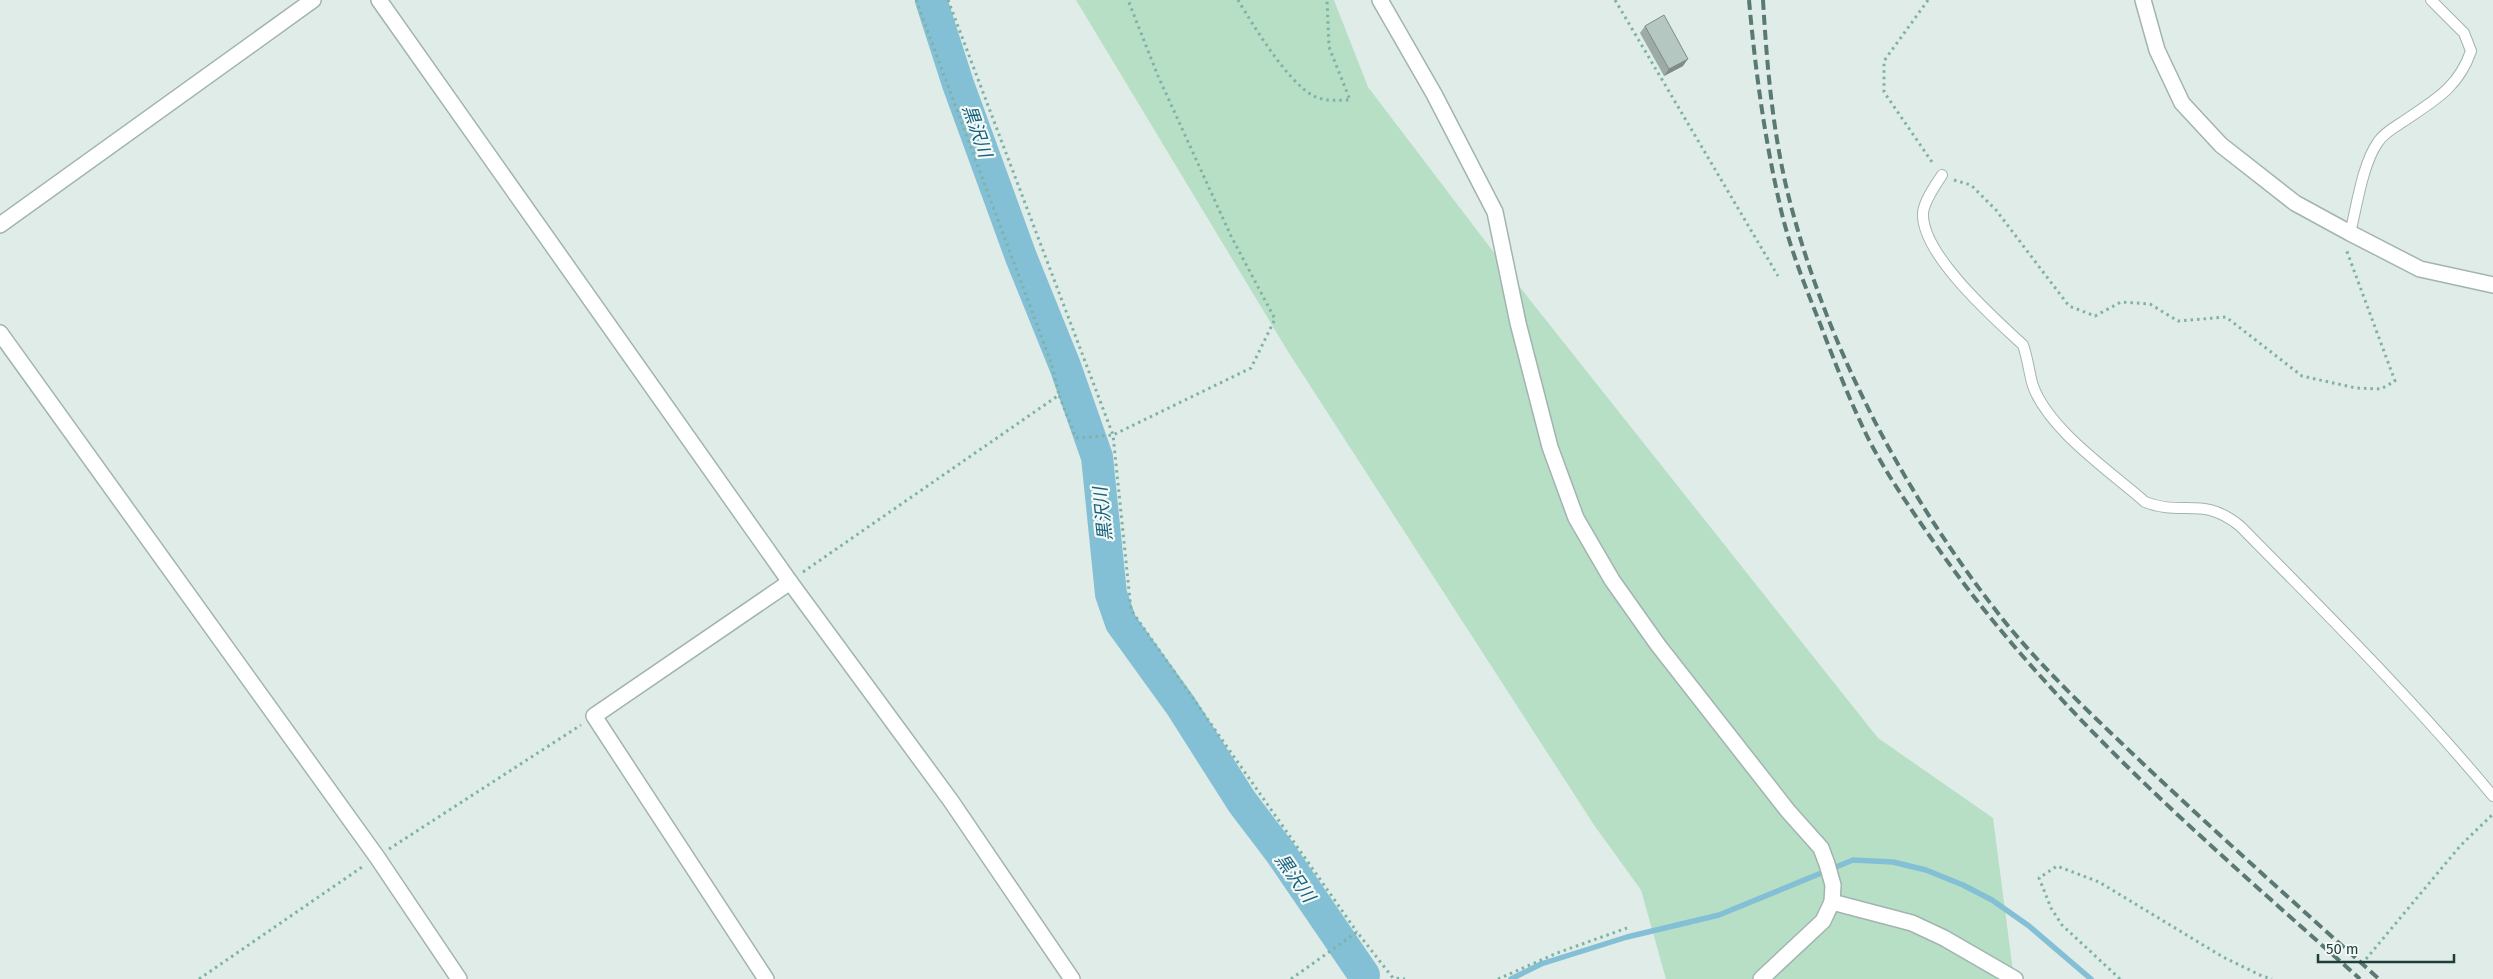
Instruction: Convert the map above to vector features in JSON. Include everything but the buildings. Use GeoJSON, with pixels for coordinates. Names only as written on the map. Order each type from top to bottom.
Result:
{"type":"FeatureCollection","features":[{"type":"Feature","properties":{"kind":"street"},"geometry":{"type":"LineString","coordinates":[[0,225],[313,0]]}},
{"type":"Feature","properties":{"kind":"street"},"geometry":{"type":"LineString","coordinates":[[379,0],[790,582],[951,801],[1072,979]]}},
{"type":"Feature","properties":{"kind":"street"},"geometry":{"type":"LineString","coordinates":[[1380,0],[1434,94],[1495,212],[1518,323],[1550,447],[1576,518],[1612,580],[1658,645],[1788,811],[1821,848],[1833,885],[1832,902],[1823,920],[1761,979]]}},
{"type":"Feature","properties":{"kind":"street"},"geometry":{"type":"LineString","coordinates":[[2143,0],[2157,50],[2182,103],[2221,145],[2295,203],[2344,230],[2420,269],[2493,285]]}},
{"type":"Feature","properties":{"kind":"street"},"geometry":{"type":"LineString","coordinates":[[0,333],[377,858],[459,979]]}},
{"type":"Feature","properties":{"kind":"street"},"geometry":{"type":"LineString","coordinates":[[766,979],[594,716],[790,582]]}},
{"type":"Feature","properties":{"kind":"street"},"geometry":{"type":"LineString","coordinates":[[1832,902],[1912,923],[1944,938],[2015,979]]}},
{"type":"Feature","properties":{"kind":"lane"},"geometry":{"type":"LineString","coordinates":[[2344,230],[2369,161],[2378,142],[2387,132],[2449,88],[2465,69],[2471,51],[2464,33],[2431,0]]}},
{"type":"Feature","properties":{"kind":"lane"},"geometry":{"type":"LineString","coordinates":[[1942,176],[1923,212],[1930,240],[1947,268],[2023,345],[2029,361],[2033,386],[2054,423],[2145,502],[2162,508],[2208,508],[2226,514],[2355,643],[2458,754],[2493,796]]}},
{"type":"Feature","properties":{"kind":"path"},"geometry":{"type":"LineString","coordinates":[[916,0],[1052,365],[1059,395],[1076,438],[1113,435],[1251,368],[1275,319],[1231,236],[1158,76],[1128,0]]}},
{"type":"Feature","properties":{"kind":"path"},"geometry":{"type":"LineString","coordinates":[[948,0],[1113,435],[1131,610],[1357,932],[1393,978],[1406,979]]}},
{"type":"Feature","properties":{"kind":"path"},"geometry":{"type":"LineString","coordinates":[[1238,0],[1290,76],[1312,95],[1328,101],[1350,100],[1329,47],[1327,0]]}},
{"type":"Feature","properties":{"kind":"path"},"geometry":{"type":"LineString","coordinates":[[1615,0],[1778,276]]}},
{"type":"Feature","properties":{"kind":"path"},"geometry":{"type":"LineString","coordinates":[[1928,0],[1884,61],[1884,92],[1942,176],[1971,185],[1996,210],[2069,306],[2095,316],[2121,302],[2150,304],[2178,321],[2226,318],[2302,376],[2356,388],[2381,389],[2395,380],[2344,230]]}},
{"type":"Feature","properties":{"kind":"path"},"geometry":{"type":"LineString","coordinates":[[790,582],[1059,395]]}},
{"type":"Feature","properties":{"kind":"path"},"geometry":{"type":"LineString","coordinates":[[199,979],[377,858],[594,716]]}},
{"type":"Feature","properties":{"kind":"path"},"geometry":{"type":"LineString","coordinates":[[2366,959],[2462,844],[2493,814]]}},
{"type":"Feature","properties":{"kind":"path"},"geometry":{"type":"LineString","coordinates":[[2120,979],[2062,925],[2051,908],[2040,878],[2057,866],[2099,882],[2223,957],[2272,979]]}},
{"type":"Feature","properties":{"kind":"path"},"geometry":{"type":"LineString","coordinates":[[1498,979],[1557,952],[1627,928]]}},
{"type":"Feature","properties":{"kind":"path"},"geometry":{"type":"LineString","coordinates":[[1291,979],[1357,932]]}},
{"type":"Feature","properties":{"kind":"green space"},"geometry":{"type":"Polygon","coordinates":[[[1076,0],[1334,0],[1368,87],[1530,300],[1878,738],[1993,818],[2014,979],[1666,979],[1641,890],[1594,825],[1287,350],[1076,0]]]}},
{"type":"Feature","properties":{"kind":"waterway","name":"黒沢川"},"geometry":{"type":"LineString","coordinates":[[931,0],[958,84],[1021,257],[1065,366],[1097,457],[1111,594],[1121,623],[1181,706],[1242,802],[1280,852],[1364,975]]}},
{"type":"Feature","properties":{"kind":"waterway"},"geometry":{"type":"LineString","coordinates":[[1511,979],[1541,964],[1627,937],[1719,915],[1853,860],[1893,862],[1926,870],[1963,885],[1992,900],[2029,926],[2091,979]]}},
{"type":"Feature","properties":{"kind":"waterway","name":"黒沢川"},"geometry":{"type":"LineString","coordinates":[[1364,975],[1375,979]]}},
{"type":"Feature","properties":{"kind":"railway"},"geometry":{"type":"LineString","coordinates":[[1749,0],[1764,126],[1787,233],[1803,280],[1849,396],[1867,436],[1905,501],[1977,600],[2026,660],[2078,717],[2188,824],[2360,979]]}},
{"type":"Feature","properties":{"kind":"railway"},"geometry":{"type":"LineString","coordinates":[[1763,0],[1769,76],[1779,152],[1790,202],[1807,259],[1827,315],[1850,370],[1904,475],[1936,526],[1969,575],[2005,622],[2068,691],[2195,812],[2379,979]]}}]}
